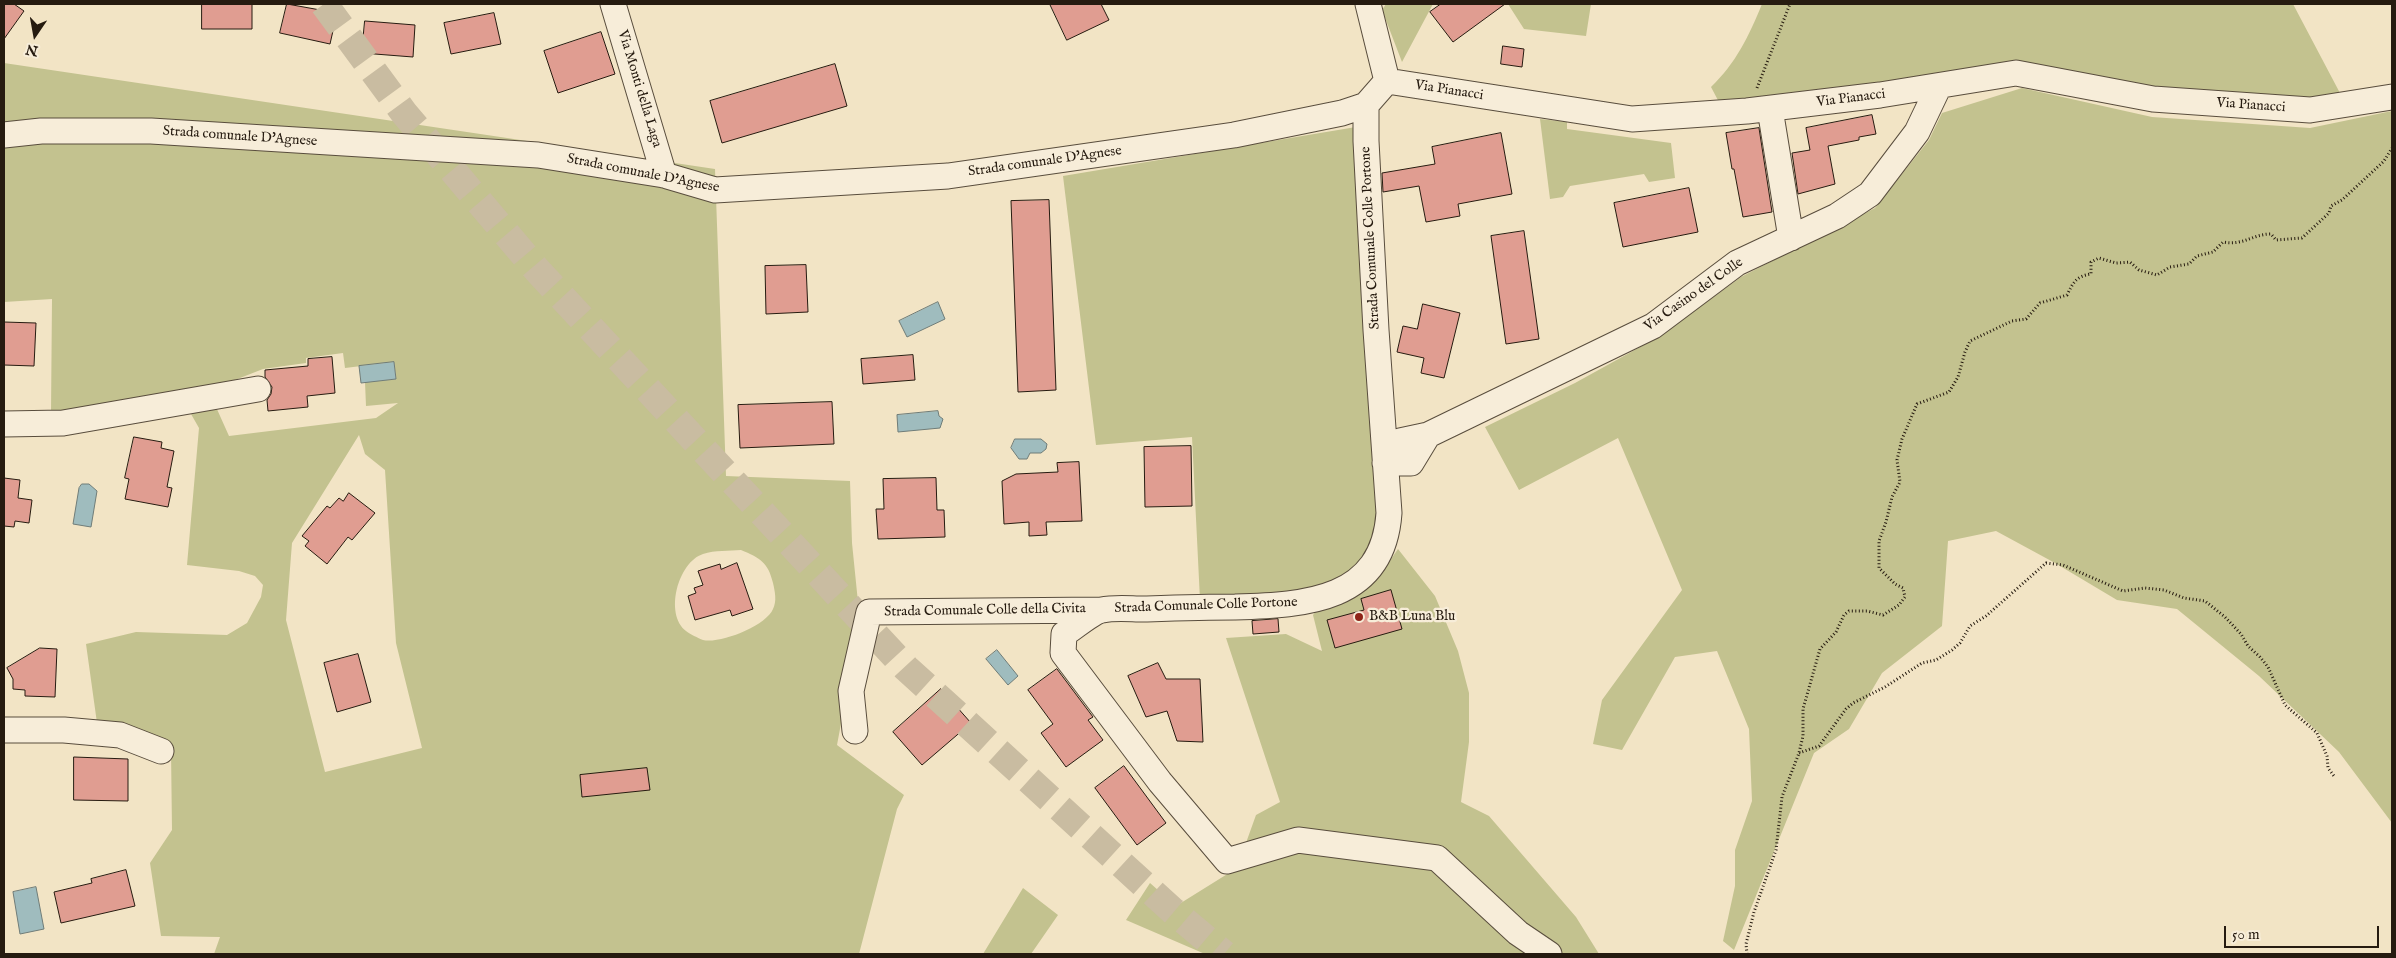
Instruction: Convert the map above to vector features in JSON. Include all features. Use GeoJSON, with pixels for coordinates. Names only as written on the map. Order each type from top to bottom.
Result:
{"type":"FeatureCollection","features":[{"type":"Feature","properties":{"kind":"street","name":"Via Monti della Laga"},"geometry":{"type":"LineString","coordinates":[[613,4],[664,175]]}},
{"type":"Feature","properties":{"kind":"street"},"geometry":{"type":"LineString","coordinates":[[1366,105],[1387,81],[1368,4]]}},
{"type":"Feature","properties":{"kind":"street","name":"Via Pianacci"},"geometry":{"type":"LineString","coordinates":[[1387,81],[1632,119],[1758,110],[1939,86],[2016,73],[2153,99],[2310,110],[2392,97]]}},
{"type":"Feature","properties":{"kind":"street","name":"Via Casino del Colle"},"geometry":{"type":"LineString","coordinates":[[1385,462],[1411,463],[1428,436],[1653,326],[1737,263],[1837,216],[1870,194],[1917,132],[1939,86]]}},
{"type":"Feature","properties":{"kind":"street","name":"Strada comunale D'Agnese"},"geometry":{"type":"LineString","coordinates":[[4,135],[41,131],[151,131],[538,155],[664,175],[715,190],[948,176],[1234,134],[1342,113],[1366,105]]}},
{"type":"Feature","properties":{"kind":"street","name":"Strada Comunale Colle Portone"},"geometry":{"type":"LineString","coordinates":[[1366,105],[1366,141],[1385,462],[1390,513],[1388,534],[1380,554],[1371,568],[1359,579],[1335,593],[1297,604],[1101,610],[1064,634],[1063,652],[1160,782],[1227,861],[1298,840],[1437,858],[1518,933],[1549,954]]}},
{"type":"Feature","properties":{"kind":"street"},"geometry":{"type":"LineString","coordinates":[[1758,110],[1790,238]]}},
{"type":"Feature","properties":{"kind":"street"},"geometry":{"type":"LineString","coordinates":[[4,424],[63,423],[258,389]]}},
{"type":"Feature","properties":{"kind":"street","name":"Strada Comunale Colle della Civita"},"geometry":{"type":"LineString","coordinates":[[855,731],[851,691],[869,612],[1101,610]]}},
{"type":"Feature","properties":{"kind":"street"},"geometry":{"type":"LineString","coordinates":[[4,730],[64,730],[120,735],[161,751]]}},
{"type":"Feature","properties":{"kind":"path"},"geometry":{"type":"LineString","coordinates":[[1758,110],[1790,4]]}},
{"type":"Feature","properties":{"kind":"path"},"geometry":{"type":"LineString","coordinates":[[1746,954],[1746,944],[1754,912],[1776,850],[1782,797],[1799,753],[1803,736],[1803,709],[1820,649],[1836,632],[1844,615],[1849,612],[1867,611],[1883,615],[1899,605],[1905,598],[1903,588],[1895,584],[1879,568],[1879,541],[1892,497],[1900,482],[1897,460],[1902,439],[1917,404],[1949,392],[1954,386],[1970,341],[2012,321],[2026,319],[2040,303],[2067,295],[2073,282],[2080,276],[2090,274],[2091,262],[2099,258],[2116,262],[2130,262],[2139,270],[2157,275],[2170,267],[2189,264],[2197,256],[2213,252],[2223,242],[2234,244],[2263,234],[2271,234],[2276,240],[2282,242],[2302,238],[2318,225],[2331,206],[2342,200],[2384,161],[2392,148]]}},
{"type":"Feature","properties":{"kind":"path"},"geometry":{"type":"LineString","coordinates":[[1799,753],[1819,746],[1846,709],[1853,703],[1886,687],[1922,662],[1936,660],[1952,650],[1960,643],[1970,626],[1986,616],[2046,563],[2063,565],[2123,591],[2154,588],[2184,598],[2205,601],[2225,617],[2268,667],[2285,705],[2317,733],[2327,756],[2328,768],[2334,776]]}},
{"type":"Feature","properties":{"kind":"shaded area"},"geometry":{"type":"Polygon","coordinates":[[[1386,4],[1433,4],[1402,62],[1382,10],[1386,4]]]}},
{"type":"Feature","properties":{"kind":"shaded area"},"geometry":{"type":"Polygon","coordinates":[[[1508,4],[1591,4],[1586,36],[1524,29],[1508,4]]]}},
{"type":"Feature","properties":{"kind":"shaded area"},"geometry":{"type":"Polygon","coordinates":[[[1762,4],[2293,4],[2341,95],[2304,102],[2152,93],[2044,71],[1721,106],[1711,87],[1735,59],[1762,4]]]}},
{"type":"Feature","properties":{"kind":"shaded area"},"geometry":{"type":"Polygon","coordinates":[[[4,63],[715,169],[726,476],[850,481],[852,543],[860,622],[837,745],[904,795],[897,809],[859,954],[214,954],[220,937],[161,936],[150,863],[172,830],[171,750],[97,723],[86,644],[136,632],[227,635],[247,623],[261,597],[263,585],[255,576],[239,571],[187,565],[199,428],[191,414],[216,407],[229,436],[376,418],[398,403],[366,406],[365,382],[396,379],[394,362],[345,368],[343,353],[306,358],[306,363],[263,369],[217,387],[51,413],[52,299],[4,302],[4,63]],[[359,435],[292,543],[286,620],[325,772],[422,748],[396,643],[385,470],[365,454],[359,435]],[[741,550],[717,551],[703,554],[694,559],[687,567],[681,577],[675,601],[679,623],[686,631],[703,640],[711,641],[742,632],[761,622],[769,615],[775,603],[775,593],[769,570],[758,558],[741,550]]]}},
{"type":"Feature","properties":{"kind":"shaded area"},"geometry":{"type":"Polygon","coordinates":[[[2022,88],[2152,117],[2310,128],[2392,111],[2392,823],[2339,752],[2259,676],[2177,609],[2117,600],[1996,531],[1948,541],[1942,626],[1882,673],[1849,729],[1814,753],[1734,950],[1723,941],[1735,886],[1735,850],[1752,801],[1749,729],[1717,651],[1675,657],[1622,750],[1593,744],[1602,700],[1682,590],[1618,438],[1519,490],[1485,427],[1575,383],[1660,336],[1741,277],[1875,208],[1929,140],[1942,113],[2022,88]]]}},
{"type":"Feature","properties":{"kind":"shaded area"},"geometry":{"type":"Polygon","coordinates":[[[1540,119],[1567,122],[1567,129],[1671,143],[1675,178],[1649,182],[1644,174],[1570,186],[1563,197],[1550,199],[1540,119]]]}},
{"type":"Feature","properties":{"kind":"shaded area"},"geometry":{"type":"Polygon","coordinates":[[[1356,127],[1382,517],[1362,565],[1306,595],[1200,600],[1192,437],[1096,445],[1063,176],[1356,127]]]}},
{"type":"Feature","properties":{"kind":"shaded area"},"geometry":{"type":"Polygon","coordinates":[[[1398,549],[1435,596],[1458,651],[1469,693],[1469,742],[1461,802],[1489,816],[1576,917],[1599,954],[1205,954],[1126,920],[1150,883],[1176,906],[1237,868],[1256,815],[1280,802],[1226,638],[1286,634],[1322,651],[1313,615],[1316,611],[1353,596],[1377,579],[1398,549]]]}},
{"type":"Feature","properties":{"kind":"shaded area"},"geometry":{"type":"Polygon","coordinates":[[[1023,888],[1058,915],[1031,954],[983,954],[1023,888]]]}},
{"type":"Feature","properties":{"kind":"water"},"geometry":{"type":"Polygon","coordinates":[[[938,302],[945,319],[907,337],[899,321],[938,302]]]}},
{"type":"Feature","properties":{"kind":"water"},"geometry":{"type":"Polygon","coordinates":[[[394,362],[396,379],[361,383],[359,366],[394,362]]]}},
{"type":"Feature","properties":{"kind":"water"},"geometry":{"type":"Polygon","coordinates":[[[938,411],[939,416],[943,419],[940,428],[898,432],[897,415],[938,411]]]}},
{"type":"Feature","properties":{"kind":"water"},"geometry":{"type":"Polygon","coordinates":[[[1015,439],[1041,439],[1047,444],[1046,449],[1041,453],[1030,453],[1027,459],[1019,459],[1011,448],[1015,439]]]}},
{"type":"Feature","properties":{"kind":"water"},"geometry":{"type":"Polygon","coordinates":[[[82,484],[89,484],[97,491],[91,527],[73,524],[79,488],[82,484]]]}},
{"type":"Feature","properties":{"kind":"water"},"geometry":{"type":"Polygon","coordinates":[[[997,650],[1018,676],[1008,685],[986,659],[997,650]]]}},
{"type":"Feature","properties":{"kind":"water"},"geometry":{"type":"Polygon","coordinates":[[[36,887],[44,929],[20,934],[13,892],[36,887]]]}},
{"type":"Feature","properties":{"kind":"building"},"geometry":{"type":"Polygon","coordinates":[[[4,4],[14,4],[24,11],[4,39],[4,4]]]}},
{"type":"Feature","properties":{"kind":"building"},"geometry":{"type":"Polygon","coordinates":[[[202,4],[252,4],[252,29],[202,29],[202,4]]]}},
{"type":"Feature","properties":{"kind":"building"},"geometry":{"type":"Polygon","coordinates":[[[287,4],[337,13],[330,44],[280,33],[287,4]]]}},
{"type":"Feature","properties":{"kind":"building"},"geometry":{"type":"Polygon","coordinates":[[[1050,4],[1101,4],[1109,20],[1067,40],[1050,4]]]}},
{"type":"Feature","properties":{"kind":"building"},"geometry":{"type":"Polygon","coordinates":[[[1441,4],[1505,4],[1453,42],[1430,12],[1441,4]]]}},
{"type":"Feature","properties":{"kind":"building"},"geometry":{"type":"Polygon","coordinates":[[[494,13],[501,44],[451,54],[444,23],[494,13]]]}},
{"type":"Feature","properties":{"kind":"building"},"geometry":{"type":"Polygon","coordinates":[[[365,21],[415,25],[413,57],[362,53],[365,21]]]}},
{"type":"Feature","properties":{"kind":"building"},"geometry":{"type":"Polygon","coordinates":[[[601,32],[615,74],[558,93],[544,51],[601,32]]]}},
{"type":"Feature","properties":{"kind":"building"},"geometry":{"type":"Polygon","coordinates":[[[1503,46],[1524,49],[1522,67],[1501,64],[1503,46]]]}},
{"type":"Feature","properties":{"kind":"building"},"geometry":{"type":"Polygon","coordinates":[[[835,64],[847,106],[722,143],[710,101],[835,64]]]}},
{"type":"Feature","properties":{"kind":"building"},"geometry":{"type":"Polygon","coordinates":[[[1872,115],[1876,134],[1859,137],[1859,140],[1828,146],[1835,184],[1798,194],[1792,153],[1810,150],[1806,128],[1872,115]]]}},
{"type":"Feature","properties":{"kind":"building"},"geometry":{"type":"Polygon","coordinates":[[[1759,128],[1772,212],[1743,217],[1726,133],[1759,128]]]}},
{"type":"Feature","properties":{"kind":"building"},"geometry":{"type":"Polygon","coordinates":[[[1501,133],[1512,194],[1458,204],[1460,216],[1426,222],[1419,186],[1383,192],[1382,173],[1435,164],[1432,147],[1501,133]]]}},
{"type":"Feature","properties":{"kind":"building"},"geometry":{"type":"Polygon","coordinates":[[[1689,188],[1698,232],[1623,247],[1614,203],[1689,188]]]}},
{"type":"Feature","properties":{"kind":"building"},"geometry":{"type":"Polygon","coordinates":[[[1049,200],[1056,390],[1018,392],[1011,201],[1049,200]]]}},
{"type":"Feature","properties":{"kind":"building"},"geometry":{"type":"Polygon","coordinates":[[[1524,231],[1539,339],[1506,344],[1491,236],[1524,231]]]}},
{"type":"Feature","properties":{"kind":"building"},"geometry":{"type":"Polygon","coordinates":[[[806,265],[808,312],[766,314],[765,266],[806,265]]]}},
{"type":"Feature","properties":{"kind":"building"},"geometry":{"type":"Polygon","coordinates":[[[1423,304],[1460,313],[1444,378],[1421,373],[1424,358],[1397,352],[1403,326],[1417,329],[1423,304]]]}},
{"type":"Feature","properties":{"kind":"building"},"geometry":{"type":"Polygon","coordinates":[[[4,322],[36,323],[34,366],[4,365],[4,322]]]}},
{"type":"Feature","properties":{"kind":"building"},"geometry":{"type":"Polygon","coordinates":[[[913,355],[915,380],[863,384],[861,359],[913,355]]]}},
{"type":"Feature","properties":{"kind":"building"},"geometry":{"type":"Polygon","coordinates":[[[332,357],[335,393],[307,396],[308,407],[268,411],[267,400],[271,394],[272,387],[265,377],[265,370],[308,366],[308,359],[332,357]]]}},
{"type":"Feature","properties":{"kind":"building"},"geometry":{"type":"Polygon","coordinates":[[[832,402],[834,444],[740,448],[738,405],[832,402]]]}},
{"type":"Feature","properties":{"kind":"building"},"geometry":{"type":"Polygon","coordinates":[[[134,437],[162,442],[161,448],[174,451],[167,487],[172,488],[168,507],[125,499],[129,479],[125,478],[134,437]]]}},
{"type":"Feature","properties":{"kind":"building"},"geometry":{"type":"Polygon","coordinates":[[[1191,446],[1192,506],[1145,507],[1144,447],[1191,446]]]}},
{"type":"Feature","properties":{"kind":"building"},"geometry":{"type":"Polygon","coordinates":[[[1079,462],[1082,521],[1046,522],[1047,535],[1029,536],[1029,522],[1004,524],[1002,481],[1016,474],[1058,472],[1057,463],[1079,462]]]}},
{"type":"Feature","properties":{"kind":"building"},"geometry":{"type":"Polygon","coordinates":[[[4,478],[20,480],[18,498],[32,500],[29,523],[15,521],[14,527],[4,526],[4,478]]]}},
{"type":"Feature","properties":{"kind":"building"},"geometry":{"type":"Polygon","coordinates":[[[936,478],[937,510],[944,510],[945,537],[878,539],[876,509],[884,509],[883,479],[936,478]]]}},
{"type":"Feature","properties":{"kind":"building"},"geometry":{"type":"Polygon","coordinates":[[[349,493],[375,513],[352,540],[348,537],[327,564],[305,546],[309,541],[302,536],[327,506],[330,508],[339,498],[343,501],[349,493]]]}},
{"type":"Feature","properties":{"kind":"building"},"geometry":{"type":"Polygon","coordinates":[[[737,563],[753,609],[732,616],[730,610],[695,620],[688,596],[696,593],[694,588],[703,585],[698,571],[720,564],[721,569],[737,563]]]}},
{"type":"Feature","properties":{"kind":"building"},"geometry":{"type":"Polygon","coordinates":[[[1391,590],[1402,629],[1335,648],[1327,620],[1364,610],[1361,599],[1391,590]]]}},
{"type":"Feature","properties":{"kind":"building"},"geometry":{"type":"Polygon","coordinates":[[[1278,619],[1279,632],[1253,634],[1252,621],[1278,619]]]}},
{"type":"Feature","properties":{"kind":"building"},"geometry":{"type":"Polygon","coordinates":[[[40,648],[57,649],[55,697],[25,696],[25,690],[13,689],[13,679],[7,668],[40,648]]]}},
{"type":"Feature","properties":{"kind":"building"},"geometry":{"type":"Polygon","coordinates":[[[358,654],[371,702],[337,712],[324,663],[358,654]]]}},
{"type":"Feature","properties":{"kind":"building"},"geometry":{"type":"Polygon","coordinates":[[[1158,663],[1166,679],[1200,679],[1203,742],[1177,741],[1167,711],[1146,717],[1128,676],[1158,663]]]}},
{"type":"Feature","properties":{"kind":"building"},"geometry":{"type":"Polygon","coordinates":[[[1057,669],[1093,717],[1088,720],[1103,740],[1066,767],[1041,733],[1053,724],[1028,690],[1057,669]]]}},
{"type":"Feature","properties":{"kind":"building"},"geometry":{"type":"Polygon","coordinates":[[[941,689],[971,723],[922,765],[893,732],[941,689]]]}},
{"type":"Feature","properties":{"kind":"building"},"geometry":{"type":"Polygon","coordinates":[[[74,757],[128,759],[128,801],[74,800],[74,757]]]}},
{"type":"Feature","properties":{"kind":"building"},"geometry":{"type":"Polygon","coordinates":[[[1124,766],[1166,823],[1137,845],[1095,788],[1124,766]]]}},
{"type":"Feature","properties":{"kind":"building"},"geometry":{"type":"Polygon","coordinates":[[[647,768],[650,790],[582,797],[580,775],[647,768]]]}},
{"type":"Feature","properties":{"kind":"building"},"geometry":{"type":"Polygon","coordinates":[[[126,870],[135,906],[61,923],[54,892],[92,883],[91,879],[126,870]]]}},
{"type":"Feature","properties":{"kind":"tunnel"},"geometry":{"type":"LineString","coordinates":[[324,4],[404,113],[537,270],[906,668],[1173,911],[1224,954]]}},
{"type":"Feature","properties":{"kind":"place","name":"B&B Luna Blu"},"geometry":{"type":"Point","coordinates":[1359,617]}}]}
